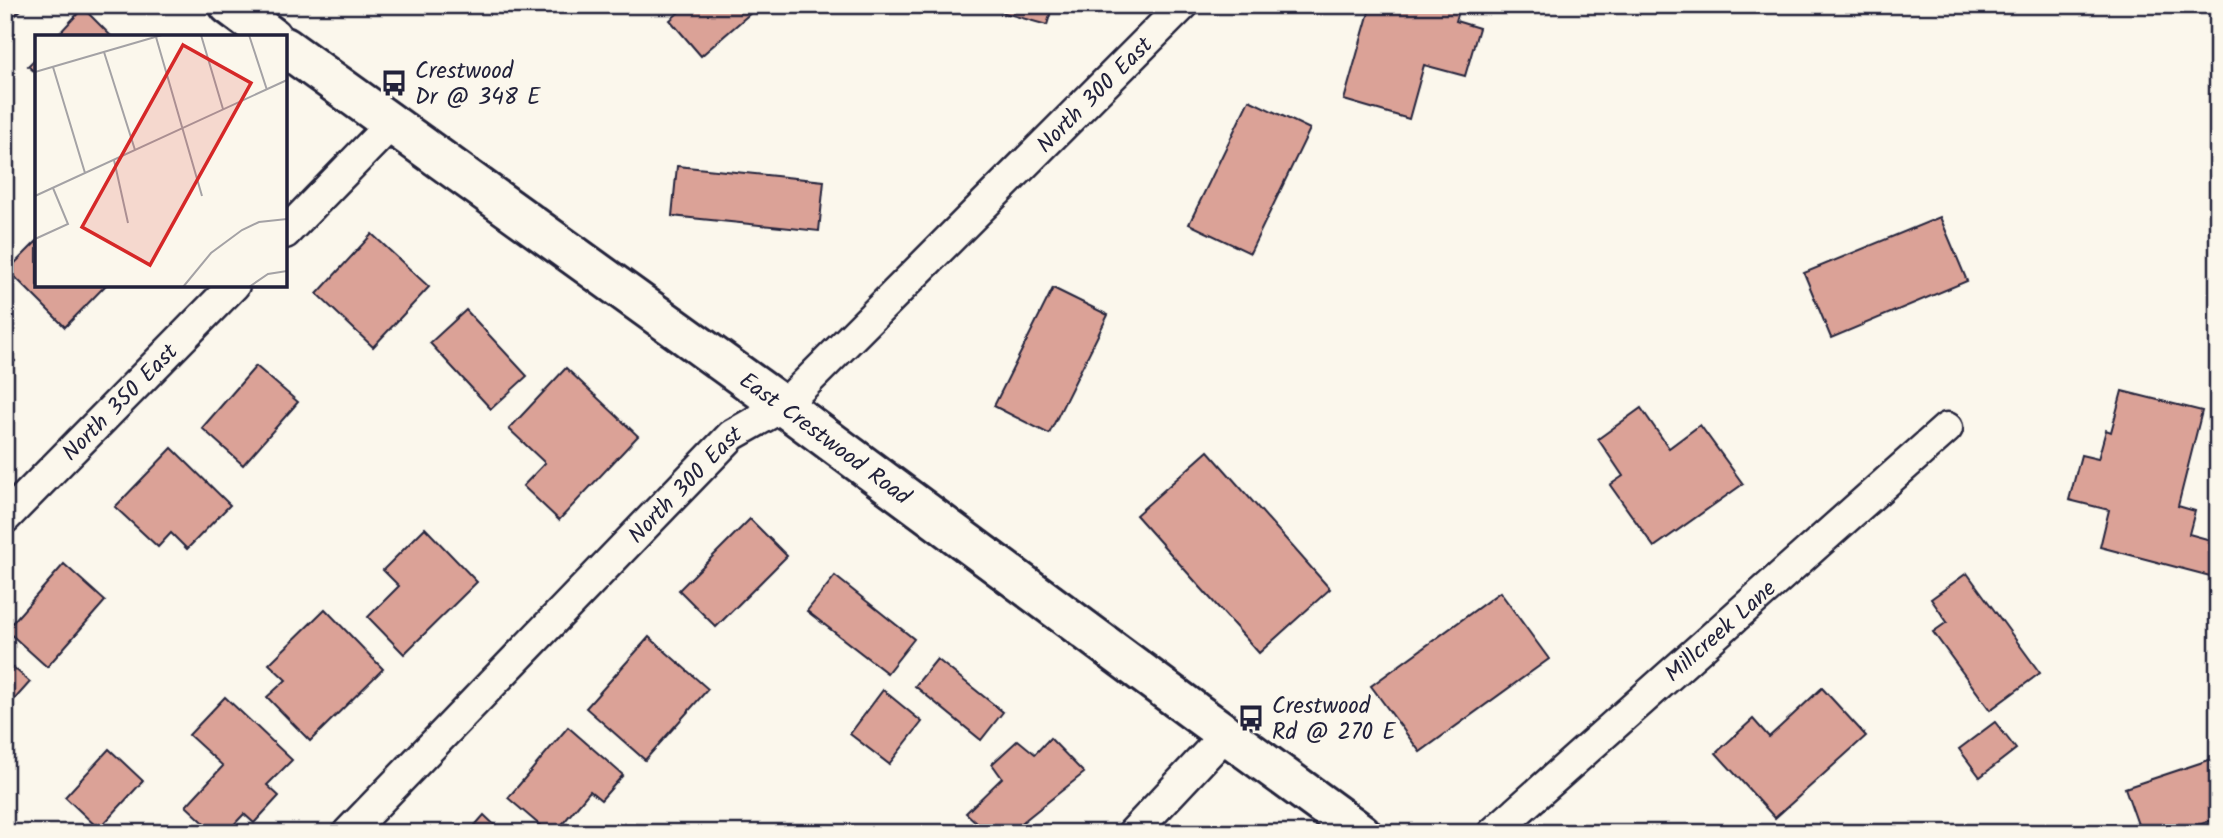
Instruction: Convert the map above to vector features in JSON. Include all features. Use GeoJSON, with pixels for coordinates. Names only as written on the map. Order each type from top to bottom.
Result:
{"type":"FeatureCollection","features":[{"type":"Feature","properties":{"kind":"street"},"geometry":{"type":"LineString","coordinates":[[229,5],[269,35]]}},
{"type":"Feature","properties":{"kind":"street","name":"North 300 East"},"geometry":{"type":"LineString","coordinates":[[348,833],[732,435],[783,406],[1184,5]]}},
{"type":"Feature","properties":{"kind":"street","name":"East Crestwood Road"},"geometry":{"type":"LineString","coordinates":[[287,48],[783,406],[1361,833]]}},
{"type":"Feature","properties":{"kind":"street"},"geometry":{"type":"LineString","coordinates":[[287,231],[391,124]]}},
{"type":"Feature","properties":{"kind":"street","name":"North 350 East"},"geometry":{"type":"LineString","coordinates":[[5,518],[232,287]]}},
{"type":"Feature","properties":{"kind":"street","name":"Millcreek Lane"},"geometry":{"type":"LineString","coordinates":[[1493,833],[1947,428]]}},
{"type":"Feature","properties":{"kind":"street"},"geometry":{"type":"LineString","coordinates":[[1133,833],[1225,735]]}},
{"type":"Feature","properties":{"kind":"building"},"geometry":{"type":"Polygon","coordinates":[[[5,5],[26,5],[5,25],[5,5]]]}},
{"type":"Feature","properties":{"kind":"building"},"geometry":{"type":"Polygon","coordinates":[[[687,5],[760,5],[701,56],[670,20],[687,5]]]}},
{"type":"Feature","properties":{"kind":"building"},"geometry":{"type":"Polygon","coordinates":[[[976,5],[1053,5],[1047,25],[976,5]]]}},
{"type":"Feature","properties":{"kind":"building"},"geometry":{"type":"Polygon","coordinates":[[[1371,5],[1461,5],[1456,21],[1479,28],[1465,76],[1424,65],[1409,119],[1344,100],[1371,5]]]}},
{"type":"Feature","properties":{"kind":"building"},"geometry":{"type":"Polygon","coordinates":[[[83,8],[110,35],[58,35],[83,8]]]}},
{"type":"Feature","properties":{"kind":"building"},"geometry":{"type":"Polygon","coordinates":[[[35,59],[35,72],[28,66],[35,59]]]}},
{"type":"Feature","properties":{"kind":"building"},"geometry":{"type":"Polygon","coordinates":[[[1249,100],[1310,129],[1250,253],[1189,224],[1249,100]]]}},
{"type":"Feature","properties":{"kind":"building"},"geometry":{"type":"Polygon","coordinates":[[[677,166],[824,181],[819,231],[672,216],[677,166]]]}},
{"type":"Feature","properties":{"kind":"building"},"geometry":{"type":"Polygon","coordinates":[[[1940,217],[1967,281],[1831,338],[1804,273],[1940,217]]]}},
{"type":"Feature","properties":{"kind":"building"},"geometry":{"type":"Polygon","coordinates":[[[372,234],[429,287],[373,347],[317,294],[372,234]]]}},
{"type":"Feature","properties":{"kind":"building"},"geometry":{"type":"Polygon","coordinates":[[[35,243],[35,287],[104,287],[65,327],[8,270],[35,243]]]}},
{"type":"Feature","properties":{"kind":"building"},"geometry":{"type":"Polygon","coordinates":[[[1053,288],[1108,315],[1049,434],[994,406],[1053,288]]]}},
{"type":"Feature","properties":{"kind":"building"},"geometry":{"type":"Polygon","coordinates":[[[466,310],[527,376],[491,409],[430,343],[466,310]]]}},
{"type":"Feature","properties":{"kind":"building"},"geometry":{"type":"Polygon","coordinates":[[[5,351],[15,361],[5,371],[5,351]]]}},
{"type":"Feature","properties":{"kind":"building"},"geometry":{"type":"Polygon","coordinates":[[[256,366],[298,402],[243,465],[202,428],[256,366]]]}},
{"type":"Feature","properties":{"kind":"building"},"geometry":{"type":"Polygon","coordinates":[[[566,368],[638,436],[559,520],[523,486],[545,463],[509,429],[566,368]]]}},
{"type":"Feature","properties":{"kind":"building"},"geometry":{"type":"Polygon","coordinates":[[[2122,391],[2202,411],[2178,506],[2195,511],[2189,534],[2218,542],[2218,562],[2214,577],[2100,547],[2109,510],[2069,500],[2081,455],[2098,459],[2106,430],[2111,432],[2122,391]]]}},
{"type":"Feature","properties":{"kind":"building"},"geometry":{"type":"Polygon","coordinates":[[[1641,408],[1669,448],[1700,425],[1743,484],[1654,547],[1610,485],[1623,476],[1598,439],[1641,408]]]}},
{"type":"Feature","properties":{"kind":"building"},"geometry":{"type":"Polygon","coordinates":[[[172,448],[230,505],[187,549],[171,533],[158,547],[115,507],[172,448]]]}},
{"type":"Feature","properties":{"kind":"building"},"geometry":{"type":"Polygon","coordinates":[[[1208,451],[1330,589],[1259,653],[1136,515],[1208,451]]]}},
{"type":"Feature","properties":{"kind":"building"},"geometry":{"type":"Polygon","coordinates":[[[750,519],[787,556],[716,627],[679,590],[750,519]]]}},
{"type":"Feature","properties":{"kind":"building"},"geometry":{"type":"Polygon","coordinates":[[[425,528],[477,582],[404,654],[368,617],[399,586],[383,570],[425,528]]]}},
{"type":"Feature","properties":{"kind":"building"},"geometry":{"type":"Polygon","coordinates":[[[64,564],[105,601],[47,667],[6,630],[64,564]]]}},
{"type":"Feature","properties":{"kind":"building"},"geometry":{"type":"Polygon","coordinates":[[[1967,573],[2040,673],[1990,710],[1933,632],[1947,622],[1931,599],[1967,573]]]}},
{"type":"Feature","properties":{"kind":"building"},"geometry":{"type":"Polygon","coordinates":[[[835,576],[914,639],[887,673],[807,611],[835,576]]]}},
{"type":"Feature","properties":{"kind":"building"},"geometry":{"type":"Polygon","coordinates":[[[1500,592],[1549,659],[1420,752],[1371,686],[1500,592]]]}},
{"type":"Feature","properties":{"kind":"building"},"geometry":{"type":"Polygon","coordinates":[[[325,609],[383,669],[310,741],[267,697],[286,680],[269,664],[325,609]]]}},
{"type":"Feature","properties":{"kind":"building"},"geometry":{"type":"Polygon","coordinates":[[[649,637],[708,689],[645,760],[586,708],[649,637]]]}},
{"type":"Feature","properties":{"kind":"building"},"geometry":{"type":"Polygon","coordinates":[[[937,659],[1003,712],[981,740],[915,686],[937,659]]]}},
{"type":"Feature","properties":{"kind":"building"},"geometry":{"type":"Polygon","coordinates":[[[5,660],[30,682],[5,710],[5,660]]]}},
{"type":"Feature","properties":{"kind":"building"},"geometry":{"type":"Polygon","coordinates":[[[1822,688],[1866,736],[1775,818],[1716,753],[1753,719],[1769,737],[1822,688]]]}},
{"type":"Feature","properties":{"kind":"building"},"geometry":{"type":"Polygon","coordinates":[[[883,690],[922,722],[889,764],[850,734],[883,690]]]}},
{"type":"Feature","properties":{"kind":"building"},"geometry":{"type":"Polygon","coordinates":[[[225,697],[292,760],[267,785],[279,796],[254,823],[244,814],[226,833],[215,833],[186,806],[223,766],[189,735],[225,697]]]}},
{"type":"Feature","properties":{"kind":"building"},"geometry":{"type":"Polygon","coordinates":[[[1995,722],[2016,749],[1980,777],[1959,749],[1995,722]]]}},
{"type":"Feature","properties":{"kind":"building"},"geometry":{"type":"Polygon","coordinates":[[[568,727],[623,775],[601,800],[590,791],[555,833],[549,833],[508,798],[568,727]]]}},
{"type":"Feature","properties":{"kind":"building"},"geometry":{"type":"Polygon","coordinates":[[[1050,738],[1084,773],[1009,833],[988,833],[966,813],[1002,778],[992,764],[1018,740],[1035,754],[1050,738]]]}},
{"type":"Feature","properties":{"kind":"building"},"geometry":{"type":"Polygon","coordinates":[[[109,749],[143,781],[99,829],[65,797],[109,749]]]}},
{"type":"Feature","properties":{"kind":"building"},"geometry":{"type":"Polygon","coordinates":[[[2218,757],[2218,808],[2210,810],[2213,820],[2176,833],[2141,833],[2125,788],[2218,757]]]}},
{"type":"Feature","properties":{"kind":"building"},"geometry":{"type":"Polygon","coordinates":[[[484,815],[503,833],[468,833],[484,815]]]}},
{"type":"Feature","properties":{"kind":"place","name":"Crestwood Dr @ 348 E"},"geometry":{"type":"Point","coordinates":[394,83]}},
{"type":"Feature","properties":{"kind":"place","name":"Crestwood Rd @ 270 E"},"geometry":{"type":"Point","coordinates":[1251,718]}}]}
